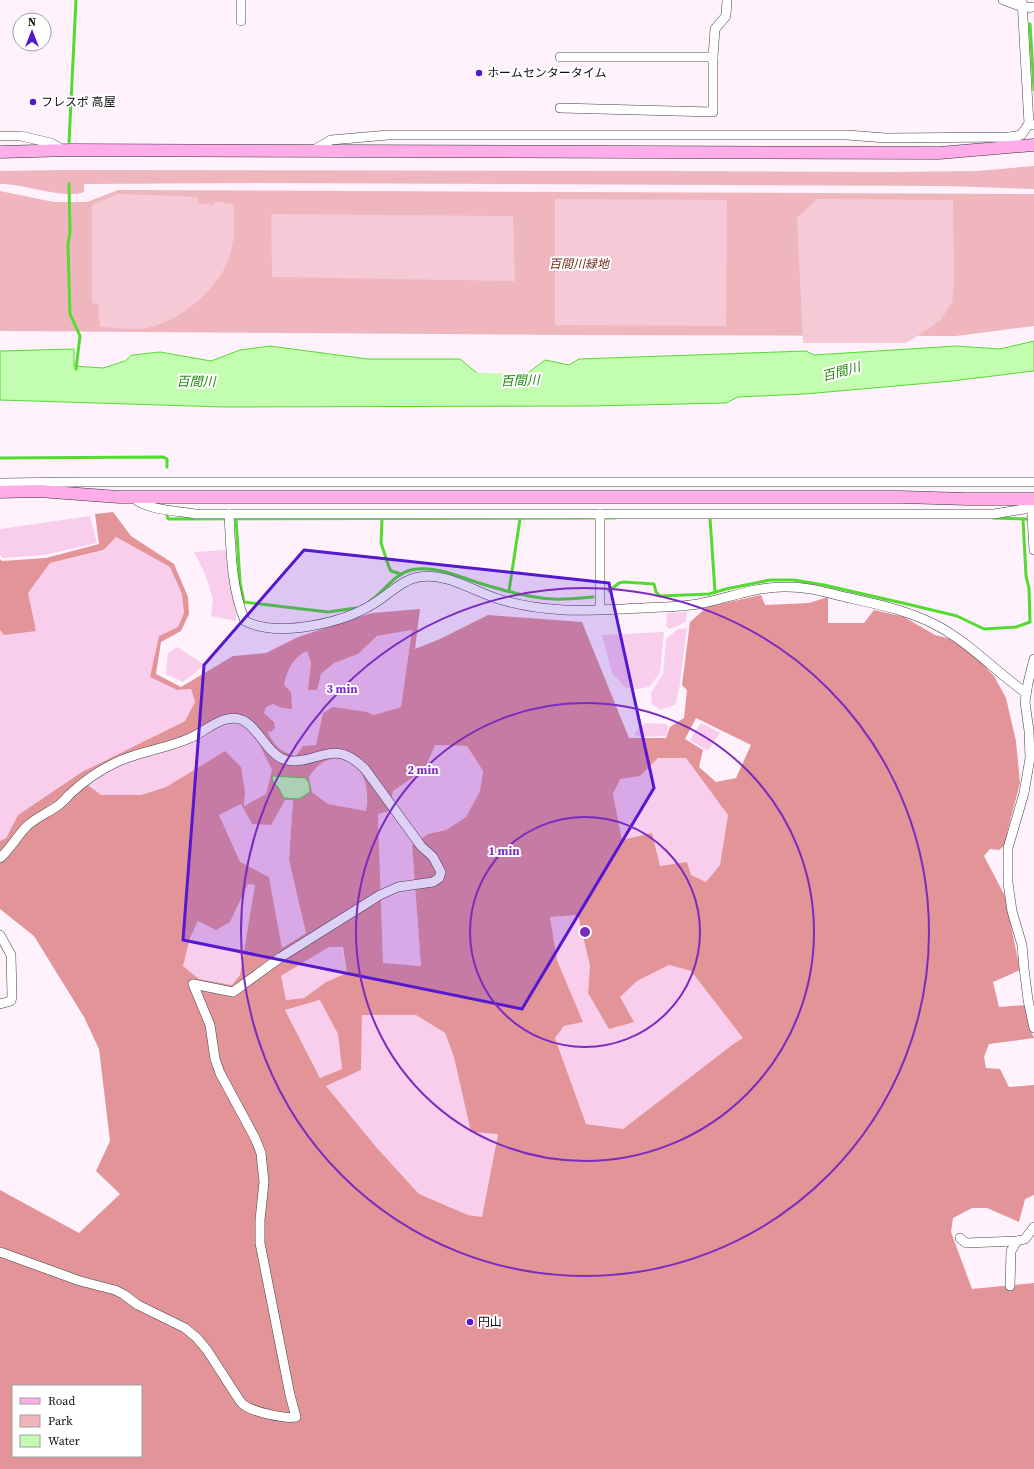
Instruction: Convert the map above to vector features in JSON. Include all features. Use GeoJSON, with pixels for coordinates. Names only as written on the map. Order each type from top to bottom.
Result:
{"type":"FeatureCollection","features":[{"type":"Feature","properties":{"kind":"street"},"geometry":{"type":"LineString","coordinates":[[241,0],[241,21]]}},
{"type":"Feature","properties":{"kind":"street"},"geometry":{"type":"LineString","coordinates":[[560,108],[713,112],[713,56],[715,29],[726,16],[727,0]]}},
{"type":"Feature","properties":{"kind":"street"},"geometry":{"type":"LineString","coordinates":[[1003,0],[1022,3],[1030,8],[1034,7]]}},
{"type":"Feature","properties":{"kind":"street"},"geometry":{"type":"LineString","coordinates":[[312,151],[330,140],[388,135],[847,135],[886,138],[1010,137],[1021,135],[1032,124],[1031,80],[1022,3]]}},
{"type":"Feature","properties":{"kind":"street"},"geometry":{"type":"LineString","coordinates":[[560,57],[713,56]]}},
{"type":"Feature","properties":{"kind":"street"},"geometry":{"type":"LineString","coordinates":[[0,136],[21,136],[52,143],[63,150]]}},
{"type":"Feature","properties":{"kind":"street"},"geometry":{"type":"LineString","coordinates":[[1010,137],[1028,146]]}},
{"type":"Feature","properties":{"kind":"street"},"geometry":{"type":"LineString","coordinates":[[0,152],[63,150],[939,153],[1028,146]]}},
{"type":"Feature","properties":{"kind":"street"},"geometry":{"type":"LineString","coordinates":[[0,484],[77,482],[1034,482]]}},
{"type":"Feature","properties":{"kind":"street"},"geometry":{"type":"LineString","coordinates":[[0,492],[39,491],[109,497],[901,497],[1032,500]]}},
{"type":"Feature","properties":{"kind":"street"},"geometry":{"type":"LineString","coordinates":[[133,497],[145,505],[195,514],[230,517],[600,517],[994,514],[1024,509],[1032,500]]}},
{"type":"Feature","properties":{"kind":"street"},"geometry":{"type":"LineString","coordinates":[[1032,500],[1034,550]]}},
{"type":"Feature","properties":{"kind":"street"},"geometry":{"type":"LineString","coordinates":[[230,517],[232,557],[238,600],[245,621],[251,624],[276,629],[332,622],[353,615],[373,605],[416,577],[430,576],[443,577],[480,593],[504,601],[563,610],[600,610],[696,605],[766,588],[796,587],[904,611],[937,626],[966,643],[1026,693]]}},
{"type":"Feature","properties":{"kind":"street"},"geometry":{"type":"LineString","coordinates":[[600,517],[600,610]]}},
{"type":"Feature","properties":{"kind":"street"},"geometry":{"type":"LineString","coordinates":[[1034,659],[1025,702],[1029,731],[1030,758],[1024,793],[1008,848],[1008,883],[1012,912],[1022,945],[1028,1000],[1034,1028]]}},
{"type":"Feature","properties":{"kind":"street"},"geometry":{"type":"LineString","coordinates":[[0,858],[7,852],[25,828],[34,820],[60,804],[92,776],[116,762],[146,751],[189,739],[222,720],[232,718],[242,720],[249,725],[276,755],[284,760],[292,762],[329,754],[343,754],[353,758],[365,768],[420,846],[433,857],[440,872],[440,878],[433,882],[398,887],[380,895],[281,957],[233,992],[193,984],[210,1025],[214,1059],[255,1138],[261,1153],[264,1182],[260,1220],[260,1243],[290,1395],[296,1417],[289,1418],[252,1410],[243,1405],[197,1338],[185,1328],[138,1305],[115,1290],[80,1281],[0,1252]]}},
{"type":"Feature","properties":{"kind":"street"},"geometry":{"type":"LineString","coordinates":[[0,935],[11,955],[12,996],[11,1001],[0,1004]]}},
{"type":"Feature","properties":{"kind":"street"},"geometry":{"type":"LineString","coordinates":[[960,1238],[966,1243],[1017,1241],[1025,1239],[1034,1227]]}},
{"type":"Feature","properties":{"kind":"street"},"geometry":{"type":"LineString","coordinates":[[1010,1286],[1011,1251],[1017,1241]]}},
{"type":"Feature","properties":{"kind":"highlighted area"},"geometry":{"type":"Polygon","coordinates":[[[304,550],[609,583],[654,788],[522,1009],[183,940],[204,665],[304,550]]]}},
{"type":"Feature","properties":{"kind":"shaded area"},"geometry":{"type":"Polygon","coordinates":[[[113,512],[131,536],[174,564],[188,597],[189,614],[181,631],[161,642],[156,674],[181,687],[233,656],[266,653],[298,637],[372,613],[420,609],[415,649],[440,639],[488,615],[582,622],[629,738],[666,738],[670,727],[684,718],[687,690],[682,685],[690,622],[707,607],[761,595],[765,605],[809,603],[828,597],[828,623],[864,623],[874,610],[904,617],[935,635],[951,639],[973,654],[994,676],[1006,698],[1016,741],[1020,783],[1005,845],[999,850],[990,849],[984,856],[1005,896],[1020,970],[993,982],[999,1007],[1025,1005],[1029,1026],[1034,1038],[989,1044],[984,1057],[986,1068],[1000,1069],[1009,1087],[1034,1085],[1034,1195],[1025,1199],[1019,1222],[987,1208],[972,1208],[953,1218],[951,1232],[972,1289],[1034,1283],[1034,1469],[0,1469],[0,1190],[79,1233],[120,1194],[96,1171],[110,1141],[99,1049],[84,1017],[34,936],[0,909],[0,841],[6,838],[18,815],[82,772],[185,721],[195,702],[191,689],[177,690],[150,677],[159,636],[178,627],[184,613],[182,594],[170,567],[116,537],[104,550],[50,563],[28,593],[36,631],[4,635],[0,630],[0,559],[2,561],[46,558],[99,544],[95,514],[113,512]],[[412,630],[377,636],[358,654],[334,663],[321,674],[317,690],[308,690],[311,662],[307,651],[294,660],[287,674],[284,685],[291,692],[292,709],[282,708],[273,704],[266,707],[264,713],[274,722],[275,728],[268,733],[279,748],[296,756],[303,746],[316,745],[323,713],[333,707],[367,712],[374,715],[401,707],[412,630]],[[696,718],[685,739],[703,750],[699,767],[716,782],[736,778],[751,745],[696,718]],[[229,721],[105,772],[88,785],[101,795],[141,795],[166,787],[225,751],[241,767],[245,792],[244,806],[266,794],[272,770],[256,738],[246,725],[229,721]],[[435,745],[425,769],[393,791],[390,811],[378,814],[383,963],[421,966],[412,845],[428,834],[446,830],[466,817],[480,791],[483,771],[467,746],[435,745]],[[335,758],[330,759],[317,767],[309,777],[312,792],[328,804],[366,811],[366,784],[359,770],[353,764],[345,760],[335,758]],[[658,758],[640,776],[620,779],[613,794],[622,840],[652,833],[660,866],[687,862],[691,875],[706,882],[720,865],[728,815],[686,758],[658,758]],[[285,800],[271,825],[252,824],[241,804],[219,815],[240,862],[269,877],[282,948],[306,933],[289,860],[293,800],[285,800]],[[248,884],[230,922],[216,930],[198,921],[190,938],[183,966],[199,979],[232,985],[240,975],[255,885],[248,884]],[[578,915],[550,917],[557,960],[583,1022],[564,1026],[555,1038],[586,1124],[623,1129],[743,1038],[691,971],[669,965],[637,981],[620,997],[634,1022],[609,1029],[588,993],[590,966],[578,915]],[[329,947],[281,976],[286,1000],[304,998],[326,982],[347,973],[343,947],[329,947]],[[320,1000],[285,1010],[320,1078],[342,1069],[338,1034],[320,1000]],[[362,1015],[361,1070],[326,1086],[377,1148],[419,1194],[468,1215],[482,1217],[498,1134],[471,1132],[454,1057],[445,1033],[416,1015],[362,1015]]]}},
{"type":"Feature","properties":{"kind":"shaded area"},"geometry":{"type":"Polygon","coordinates":[[[90,516],[97,543],[44,555],[2,558],[0,554],[0,529],[90,516]]]}},
{"type":"Feature","properties":{"kind":"shaded area"},"geometry":{"type":"Polygon","coordinates":[[[116,537],[170,567],[182,594],[184,613],[178,627],[159,636],[150,677],[177,690],[191,689],[195,702],[185,721],[82,772],[18,815],[6,838],[0,841],[0,630],[4,635],[28,593],[50,563],[104,551],[116,537]]]}},
{"type":"Feature","properties":{"kind":"shaded area"},"geometry":{"type":"Polygon","coordinates":[[[226,550],[236,607],[236,621],[211,616],[213,599],[205,574],[194,552],[226,550]]]}},
{"type":"Feature","properties":{"kind":"shaded area"},"geometry":{"type":"Polygon","coordinates":[[[687,612],[686,621],[669,629],[666,625],[667,613],[687,612]]]}},
{"type":"Feature","properties":{"kind":"shaded area"},"geometry":{"type":"Polygon","coordinates":[[[687,628],[679,690],[675,705],[660,710],[652,704],[651,693],[663,674],[666,639],[678,629],[687,628]]]}},
{"type":"Feature","properties":{"kind":"shaded area"},"geometry":{"type":"Polygon","coordinates":[[[412,630],[401,707],[374,715],[367,712],[323,714],[316,745],[297,756],[284,752],[276,745],[268,733],[274,722],[264,713],[265,707],[273,704],[282,708],[287,670],[299,654],[307,651],[311,662],[308,690],[321,674],[334,663],[358,654],[377,636],[412,630]]]}},
{"type":"Feature","properties":{"kind":"shaded area"},"geometry":{"type":"Polygon","coordinates":[[[664,632],[660,673],[649,687],[637,689],[626,688],[612,673],[602,635],[664,632]]]}},
{"type":"Feature","properties":{"kind":"shaded area"},"geometry":{"type":"Polygon","coordinates":[[[177,647],[205,665],[183,682],[166,674],[168,653],[177,647]]]}},
{"type":"Feature","properties":{"kind":"shaded area"},"geometry":{"type":"Polygon","coordinates":[[[239,721],[256,738],[272,770],[266,794],[244,806],[245,792],[225,751],[166,787],[141,795],[101,795],[88,785],[98,776],[131,760],[219,725],[239,721]]]}},
{"type":"Feature","properties":{"kind":"shaded area"},"geometry":{"type":"Polygon","coordinates":[[[646,723],[666,724],[668,727],[666,736],[641,737],[634,735],[639,727],[646,723]]]}},
{"type":"Feature","properties":{"kind":"shaded area"},"geometry":{"type":"Polygon","coordinates":[[[701,723],[720,733],[708,751],[690,740],[701,723]]]}},
{"type":"Feature","properties":{"kind":"shaded area"},"geometry":{"type":"Polygon","coordinates":[[[435,745],[467,746],[483,771],[480,791],[466,817],[446,830],[428,834],[412,845],[421,966],[383,963],[378,814],[390,811],[393,791],[425,769],[435,745]]]}},
{"type":"Feature","properties":{"kind":"shaded area"},"geometry":{"type":"Polygon","coordinates":[[[335,758],[346,759],[355,765],[362,774],[367,787],[366,811],[328,804],[312,792],[309,777],[325,760],[335,758]]]}},
{"type":"Feature","properties":{"kind":"shaded area"},"geometry":{"type":"Polygon","coordinates":[[[658,758],[686,758],[728,815],[720,865],[706,882],[660,866],[622,840],[613,794],[619,779],[640,776],[658,758]]]}},
{"type":"Feature","properties":{"kind":"shaded area"},"geometry":{"type":"Polygon","coordinates":[[[285,800],[293,800],[289,860],[306,933],[282,948],[269,877],[240,863],[218,815],[241,804],[252,824],[285,800]]]}},
{"type":"Feature","properties":{"kind":"shaded area"},"geometry":{"type":"Polygon","coordinates":[[[248,884],[255,885],[240,975],[233,985],[199,979],[183,966],[190,938],[198,921],[230,922],[248,884]]]}},
{"type":"Feature","properties":{"kind":"shaded area"},"geometry":{"type":"Polygon","coordinates":[[[578,915],[590,966],[588,993],[619,997],[637,981],[669,965],[691,971],[744,1038],[732,1045],[623,1129],[586,1124],[555,1038],[564,1026],[583,1022],[557,960],[550,917],[578,915]]]}},
{"type":"Feature","properties":{"kind":"shaded area"},"geometry":{"type":"Polygon","coordinates":[[[329,947],[342,947],[347,973],[326,982],[304,998],[286,1000],[281,976],[329,947]]]}},
{"type":"Feature","properties":{"kind":"shaded area"},"geometry":{"type":"Polygon","coordinates":[[[321,1000],[338,1034],[342,1069],[320,1078],[285,1010],[321,1000]]]}},
{"type":"Feature","properties":{"kind":"shaded area"},"geometry":{"type":"Polygon","coordinates":[[[362,1015],[416,1015],[445,1033],[454,1057],[498,1134],[482,1217],[468,1215],[419,1194],[377,1148],[326,1086],[361,1070],[362,1015]]]}},
{"type":"Feature","properties":{"kind":"green space"},"geometry":{"type":"Polygon","coordinates":[[[1034,166],[1034,189],[947,186],[252,183],[84,184],[84,192],[66,194],[9,184],[0,184],[0,171],[892,172],[977,171],[1034,166]]]}},
{"type":"Feature","properties":{"kind":"green space","name":"百間川緑地"},"geometry":{"type":"Polygon","coordinates":[[[118,190],[1034,194],[1034,326],[956,336],[0,331],[0,191],[54,202],[87,202],[118,190]]]}},
{"type":"Feature","properties":{"kind":"green space"},"geometry":{"type":"Polygon","coordinates":[[[118,194],[182,196],[198,198],[198,203],[214,205],[215,201],[233,204],[234,226],[230,254],[228,261],[215,283],[185,311],[174,318],[151,327],[132,329],[100,327],[98,304],[92,303],[92,206],[118,194]]]}},
{"type":"Feature","properties":{"kind":"green space"},"geometry":{"type":"Polygon","coordinates":[[[555,199],[727,200],[726,326],[555,325],[555,199]]]}},
{"type":"Feature","properties":{"kind":"green space"},"geometry":{"type":"Polygon","coordinates":[[[817,199],[953,200],[954,285],[952,303],[940,321],[905,343],[803,343],[797,218],[817,199]]]}},
{"type":"Feature","properties":{"kind":"green space"},"geometry":{"type":"Polygon","coordinates":[[[271,214],[513,216],[515,281],[272,277],[271,214]]]}},
{"type":"Feature","properties":{"kind":"water"},"geometry":{"type":"Polygon","coordinates":[[[1034,341],[1034,371],[952,381],[805,394],[738,397],[726,403],[593,406],[223,407],[0,400],[0,351],[74,349],[74,366],[103,368],[125,361],[132,355],[160,352],[211,361],[240,350],[270,346],[368,359],[460,359],[494,387],[509,387],[545,360],[569,365],[579,359],[806,351],[814,355],[956,346],[1000,349],[1034,341]]]}},
{"type":"Feature","properties":{"kind":"water"},"geometry":{"type":"Polygon","coordinates":[[[272,776],[306,778],[309,783],[310,792],[299,799],[284,798],[278,787],[273,782],[272,776]]]}},
{"type":"Feature","properties":{"kind":"waterway"},"geometry":{"type":"LineString","coordinates":[[69,142],[76,0]]}},
{"type":"Feature","properties":{"kind":"waterway"},"geometry":{"type":"LineString","coordinates":[[1030,24],[1034,90]]}},
{"type":"Feature","properties":{"kind":"waterway"},"geometry":{"type":"LineString","coordinates":[[69,184],[70,232],[68,244],[70,314],[80,336],[76,369]]}},
{"type":"Feature","properties":{"kind":"waterway","name":"百間川"},"geometry":{"type":"LineString","coordinates":[[464,381],[507,382],[542,380]]}},
{"type":"Feature","properties":{"kind":"waterway"},"geometry":{"type":"LineString","coordinates":[[0,458],[163,457],[167,459],[167,467]]}},
{"type":"Feature","properties":{"kind":"waterway"},"geometry":{"type":"LineString","coordinates":[[167,515],[168,519],[616,518]]}},
{"type":"Feature","properties":{"kind":"waterway"},"geometry":{"type":"LineString","coordinates":[[710,518],[715,592]]}},
{"type":"Feature","properties":{"kind":"waterway"},"geometry":{"type":"LineString","coordinates":[[992,518],[1027,519]]}},
{"type":"Feature","properties":{"kind":"waterway"},"geometry":{"type":"LineString","coordinates":[[236,519],[240,582],[244,602],[328,612],[356,608]]}},
{"type":"Feature","properties":{"kind":"waterway"},"geometry":{"type":"LineString","coordinates":[[382,519],[381,543],[389,567],[391,571],[401,574]]}},
{"type":"Feature","properties":{"kind":"waterway"},"geometry":{"type":"LineString","coordinates":[[509,591],[520,519]]}},
{"type":"Feature","properties":{"kind":"waterway"},"geometry":{"type":"LineString","coordinates":[[609,591],[619,583],[624,582],[654,584],[656,592],[660,596],[709,594],[770,580],[794,580],[824,585],[957,616],[984,629],[1016,627],[1030,622],[1029,588],[1026,576],[1023,519]]}},
{"type":"Feature","properties":{"kind":"waterway"},"geometry":{"type":"LineString","coordinates":[[370,601],[399,575],[411,570],[420,569],[446,572],[479,583],[538,598],[561,599],[593,597]]}},
{"type":"Feature","properties":{"kind":"place","name":"ホームセンタータイム"},"geometry":{"type":"Point","coordinates":[479,73]}},
{"type":"Feature","properties":{"kind":"place","name":"フレスポ 高屋"},"geometry":{"type":"Point","coordinates":[33,102]}},
{"type":"Feature","properties":{"kind":"place","name":"円山"},"geometry":{"type":"Point","coordinates":[470,1322]}}]}
